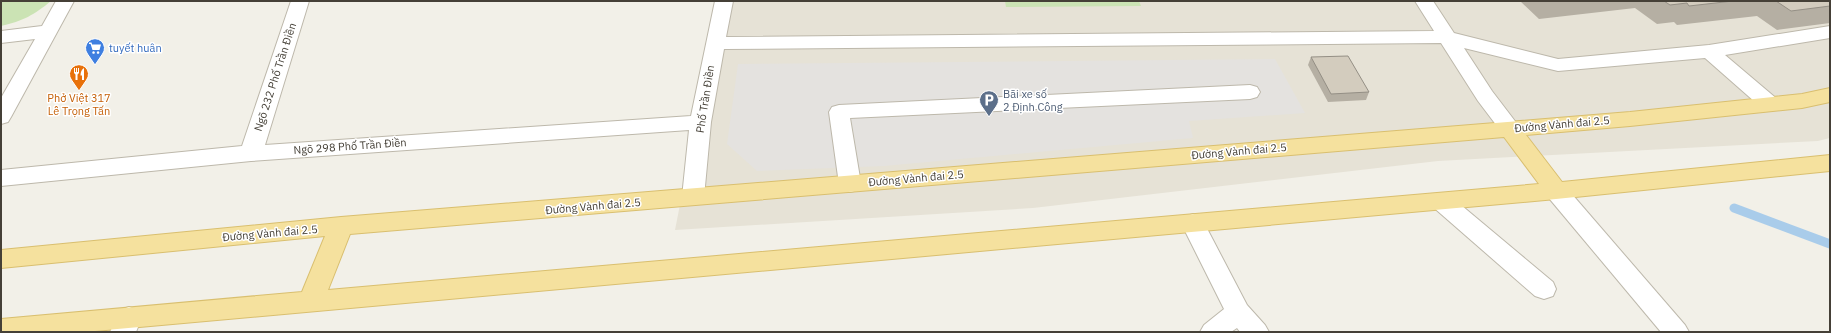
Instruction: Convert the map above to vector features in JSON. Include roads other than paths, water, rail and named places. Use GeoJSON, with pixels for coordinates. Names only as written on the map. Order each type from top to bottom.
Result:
{"type":"FeatureCollection","features":[{"type":"Feature","properties":{"kind":"main road","name":"Đường Vành đai 2.5"},"geometry":{"type":"LineString","coordinates":[[1,258],[341,226],[1510,129],[1802,101],[1830,95]]}},
{"type":"Feature","properties":{"kind":"main road"},"geometry":{"type":"LineString","coordinates":[[1510,129],[1556,191]]}},
{"type":"Feature","properties":{"kind":"main road"},"geometry":{"type":"LineString","coordinates":[[1,329],[126,325],[311,301],[1556,191],[1830,164]]}},
{"type":"Feature","properties":{"kind":"main road"},"geometry":{"type":"LineString","coordinates":[[311,301],[341,226]]}},
{"type":"Feature","properties":{"kind":"street"},"geometry":{"type":"LineString","coordinates":[[1,117],[65,1]]}},
{"type":"Feature","properties":{"kind":"street","name":"Ngõ 232 Phố Trần Điền"},"geometry":{"type":"LineString","coordinates":[[251,153],[300,1]]}},
{"type":"Feature","properties":{"kind":"street","name":"Phố Trần Điền"},"geometry":{"type":"LineString","coordinates":[[693,197],[700,122],[724,1]]}},
{"type":"Feature","properties":{"kind":"street"},"geometry":{"type":"LineString","coordinates":[[1424,1],[1445,37],[1484,96],[1510,129]]}},
{"type":"Feature","properties":{"kind":"street"},"geometry":{"type":"LineString","coordinates":[[1,36],[48,31]]}},
{"type":"Feature","properties":{"kind":"street"},"geometry":{"type":"LineString","coordinates":[[715,43],[1445,37],[1558,65],[1709,51],[1830,32]]}},
{"type":"Feature","properties":{"kind":"street"},"geometry":{"type":"LineString","coordinates":[[1709,51],[1770,104]]}},
{"type":"Feature","properties":{"kind":"street"},"geometry":{"type":"LineString","coordinates":[[850,184],[839,112],[1250,92]]}},
{"type":"Feature","properties":{"kind":"street","name":"Ngõ 298 Phố Trần Điền"},"geometry":{"type":"LineString","coordinates":[[1,178],[251,153],[700,122]]}},
{"type":"Feature","properties":{"kind":"street"},"geometry":{"type":"LineString","coordinates":[[1556,191],[1676,332]]}},
{"type":"Feature","properties":{"kind":"street"},"geometry":{"type":"LineString","coordinates":[[1441,201],[1544,289]]}},
{"type":"Feature","properties":{"kind":"street"},"geometry":{"type":"LineString","coordinates":[[1193,223],[1238,312],[1256,332]]}},
{"type":"Feature","properties":{"kind":"street"},"geometry":{"type":"LineString","coordinates":[[1213,332],[1238,312]]}},
{"type":"Feature","properties":{"kind":"waterway"},"geometry":{"type":"LineString","coordinates":[[1734,208],[1830,244]]}},
{"type":"Feature","properties":{"kind":"place","name":"tuyết huân"},"geometry":{"type":"Point","coordinates":[95,65]}},
{"type":"Feature","properties":{"kind":"place","name":"Phở Việt 317 Lê Trọng Tấn"},"geometry":{"type":"Point","coordinates":[79,91]}},
{"type":"Feature","properties":{"kind":"place","name":"Bãi xe số 2 Định Công"},"geometry":{"type":"Point","coordinates":[989,117]}}]}
